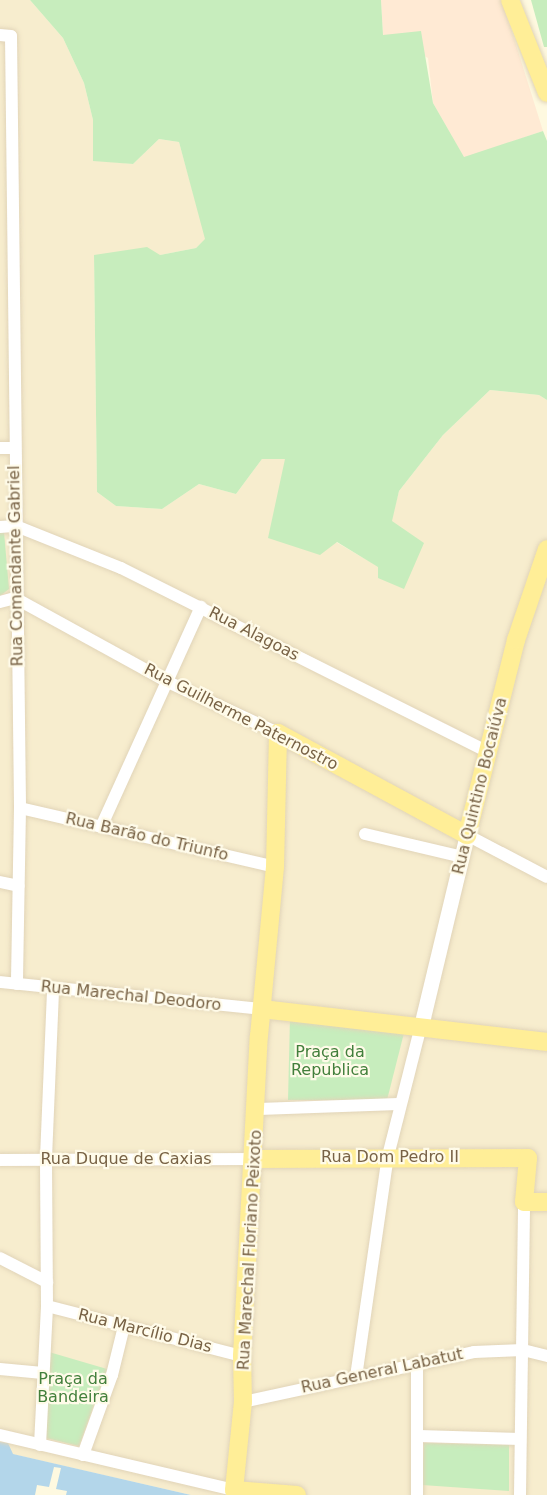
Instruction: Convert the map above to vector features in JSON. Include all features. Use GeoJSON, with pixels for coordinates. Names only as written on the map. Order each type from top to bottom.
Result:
{"type":"FeatureCollection","features":[{"type":"Feature","properties":{"kind":"main road"},"geometry":{"type":"LineString","coordinates":[[510,0],[547,93]]}},
{"type":"Feature","properties":{"kind":"main road","name":"Rua Quintino Bocaiúva"},"geometry":{"type":"LineString","coordinates":[[468,835],[516,640],[547,549]]}},
{"type":"Feature","properties":{"kind":"main road","name":"Rua Guilherme Paternostro"},"geometry":{"type":"LineString","coordinates":[[278,733],[468,835]]}},
{"type":"Feature","properties":{"kind":"main road","name":"Rua Marechal Floriano Peixoto"},"geometry":{"type":"LineString","coordinates":[[234,1490],[243,1402],[242,1356],[262,1009],[275,867],[278,733]]}},
{"type":"Feature","properties":{"kind":"main road"},"geometry":{"type":"LineString","coordinates":[[262,1009],[547,1042]]}},
{"type":"Feature","properties":{"kind":"main road","name":"Rua Dom Pedro II"},"geometry":{"type":"LineString","coordinates":[[253,1159],[388,1156],[528,1158],[524,1202]]}},
{"type":"Feature","properties":{"kind":"main road"},"geometry":{"type":"LineString","coordinates":[[524,1202],[547,1202]]}},
{"type":"Feature","properties":{"kind":"main road"},"geometry":{"type":"LineString","coordinates":[[234,1490],[297,1495]]}},
{"type":"Feature","properties":{"kind":"street","name":"Rua Comandante Gabriel"},"geometry":{"type":"LineString","coordinates":[[5,36],[20,808],[17,984]]}},
{"type":"Feature","properties":{"kind":"street"},"geometry":{"type":"LineString","coordinates":[[0,448],[14,448]]}},
{"type":"Feature","properties":{"kind":"street"},"geometry":{"type":"LineString","coordinates":[[0,527],[16,526]]}},
{"type":"Feature","properties":{"kind":"street","name":"Rua Alagoas"},"geometry":{"type":"LineString","coordinates":[[16,526],[121,568],[488,752]]}},
{"type":"Feature","properties":{"kind":"street"},"geometry":{"type":"LineString","coordinates":[[0,602],[15,598]]}},
{"type":"Feature","properties":{"kind":"street","name":"Rua Guilherme Paternostro"},"geometry":{"type":"LineString","coordinates":[[15,598],[168,682],[278,733]]}},
{"type":"Feature","properties":{"kind":"street"},"geometry":{"type":"LineString","coordinates":[[101,827],[201,607]]}},
{"type":"Feature","properties":{"kind":"street","name":"Rua Barão do Triunfo"},"geometry":{"type":"LineString","coordinates":[[20,808],[275,867]]}},
{"type":"Feature","properties":{"kind":"street"},"geometry":{"type":"LineString","coordinates":[[365,834],[463,858]]}},
{"type":"Feature","properties":{"kind":"street"},"geometry":{"type":"LineString","coordinates":[[468,835],[547,877]]}},
{"type":"Feature","properties":{"kind":"street","name":"Rua Quintino Bocaiúva"},"geometry":{"type":"LineString","coordinates":[[421,1026],[468,835]]}},
{"type":"Feature","properties":{"kind":"street"},"geometry":{"type":"LineString","coordinates":[[0,882],[19,886]]}},
{"type":"Feature","properties":{"kind":"street","name":"Rua Marechal Deodoro"},"geometry":{"type":"LineString","coordinates":[[0,982],[262,1009]]}},
{"type":"Feature","properties":{"kind":"street"},"geometry":{"type":"LineString","coordinates":[[40,1445],[47,1306],[46,1158],[53,988]]}},
{"type":"Feature","properties":{"kind":"street"},"geometry":{"type":"LineString","coordinates":[[356,1377],[388,1156],[399,1104],[421,1026]]}},
{"type":"Feature","properties":{"kind":"street"},"geometry":{"type":"LineString","coordinates":[[258,1109],[399,1104]]}},
{"type":"Feature","properties":{"kind":"street","name":"Rua Duque de Caxias"},"geometry":{"type":"LineString","coordinates":[[0,1160],[46,1158],[253,1159]]}},
{"type":"Feature","properties":{"kind":"street"},"geometry":{"type":"LineString","coordinates":[[520,1495],[524,1202]]}},
{"type":"Feature","properties":{"kind":"street"},"geometry":{"type":"LineString","coordinates":[[0,1258],[47,1282]]}},
{"type":"Feature","properties":{"kind":"street","name":"Rua Marcílio Dias"},"geometry":{"type":"LineString","coordinates":[[47,1306],[242,1356]]}},
{"type":"Feature","properties":{"kind":"street"},"geometry":{"type":"LineString","coordinates":[[83,1455],[112,1375],[124,1326]]}},
{"type":"Feature","properties":{"kind":"street","name":"Rua General Labatut"},"geometry":{"type":"LineString","coordinates":[[243,1402],[474,1352],[523,1350],[547,1356]]}},
{"type":"Feature","properties":{"kind":"street"},"geometry":{"type":"LineString","coordinates":[[417,1363],[419,1436],[417,1495]]}},
{"type":"Feature","properties":{"kind":"street"},"geometry":{"type":"LineString","coordinates":[[0,1369],[43,1373]]}},
{"type":"Feature","properties":{"kind":"street"},"geometry":{"type":"LineString","coordinates":[[0,1435],[234,1490]]}},
{"type":"Feature","properties":{"kind":"street"},"geometry":{"type":"LineString","coordinates":[[419,1436],[520,1438]]}},
{"type":"Feature","properties":{"kind":"shaded area"},"geometry":{"type":"Polygon","coordinates":[[[0,0],[30,0],[63,38],[84,83],[93,120],[93,160],[133,164],[159,139],[179,142],[206,239],[196,248],[160,255],[94,255],[97,492],[116,506],[162,509],[199,484],[236,494],[262,459],[285,459],[336,542],[379,567],[399,491],[443,435],[490,390],[539,395],[547,400],[547,1495],[191,1495],[12,1454],[8,1444],[0,1442],[0,0]]]}},
{"type":"Feature","properties":{"kind":"shaded area"},"geometry":{"type":"Polygon","coordinates":[[[381,0],[502,0],[543,131],[464,158],[433,103],[428,58],[383,35],[381,0]]]}},
{"type":"Feature","properties":{"kind":"green space"},"geometry":{"type":"Polygon","coordinates":[[[30,0],[381,0],[383,35],[421,31],[433,103],[464,157],[543,131],[547,141],[547,400],[539,395],[490,390],[443,435],[399,491],[392,521],[424,543],[404,589],[378,578],[378,567],[337,542],[320,555],[268,538],[285,459],[262,459],[236,494],[199,484],[162,509],[116,506],[97,492],[94,255],[147,247],[160,255],[196,248],[205,239],[179,142],[159,139],[133,164],[93,161],[93,120],[84,83],[63,38],[30,0]]]}},
{"type":"Feature","properties":{"kind":"green space"},"geometry":{"type":"Polygon","coordinates":[[[531,0],[547,0],[547,47],[544,47],[531,0]]]}},
{"type":"Feature","properties":{"kind":"green space"},"geometry":{"type":"Polygon","coordinates":[[[0,532],[4,532],[9,589],[0,596],[0,532]]]}},
{"type":"Feature","properties":{"kind":"green space","name":"Praça da Republica"},"geometry":{"type":"Polygon","coordinates":[[[290,1018],[405,1029],[387,1100],[288,1100],[290,1018]]]}},
{"type":"Feature","properties":{"kind":"green space","name":"Praça da Bandeira"},"geometry":{"type":"Polygon","coordinates":[[[49,1352],[107,1369],[79,1446],[46,1438],[49,1352]]]}},
{"type":"Feature","properties":{"kind":"green space"},"geometry":{"type":"Polygon","coordinates":[[[424,1443],[509,1445],[509,1491],[422,1485],[424,1443]]]}},
{"type":"Feature","properties":{"kind":"water"},"geometry":{"type":"Polygon","coordinates":[[[0,1442],[8,1443],[13,1454],[191,1495],[0,1495],[0,1442]]]}},
{"type":"Feature","properties":{"kind":"pier"},"geometry":{"type":"Polygon","coordinates":[[[54,1467],[61,1468],[56,1489],[67,1491],[66,1495],[35,1495],[37,1485],[49,1487],[54,1467]]]}}]}
